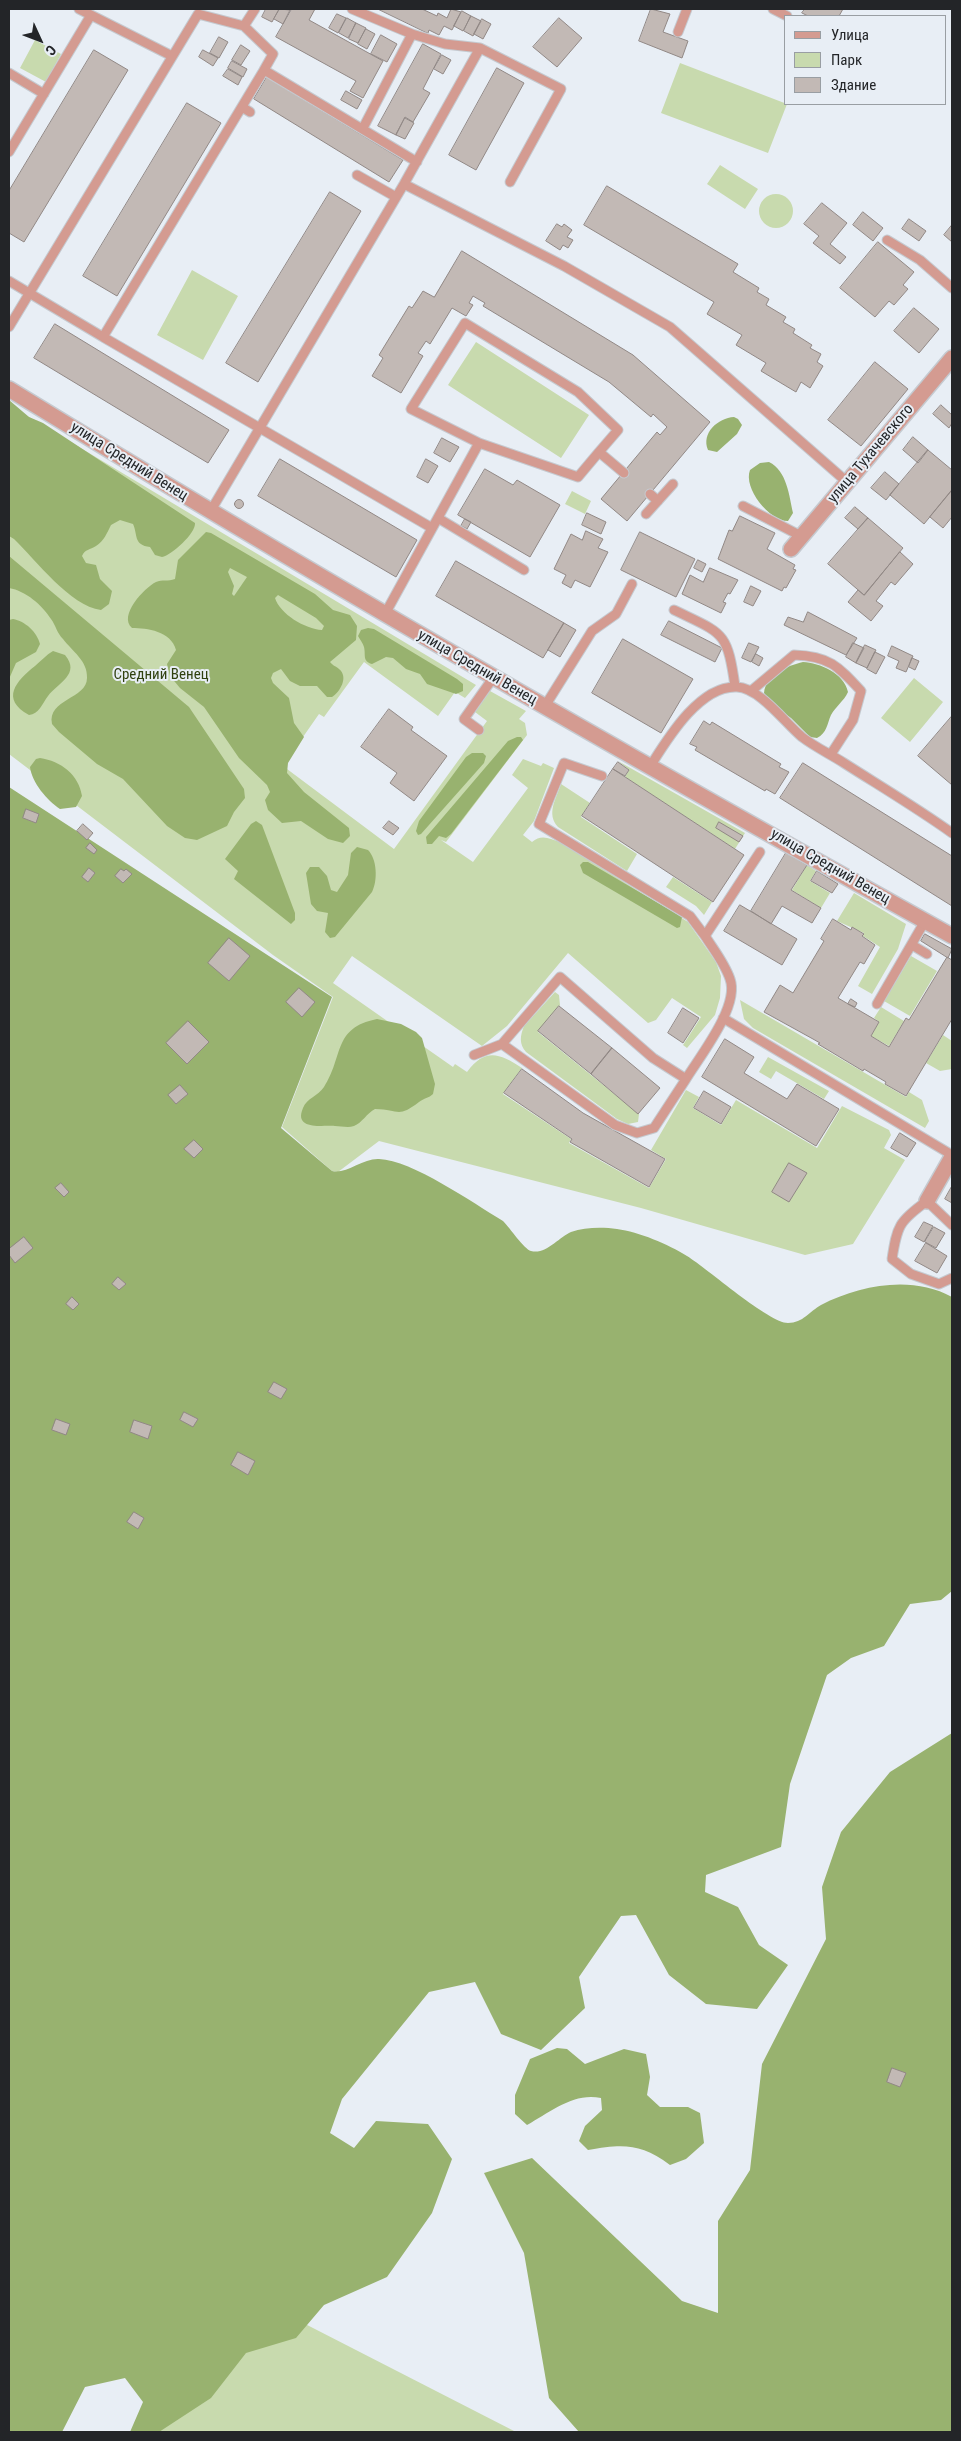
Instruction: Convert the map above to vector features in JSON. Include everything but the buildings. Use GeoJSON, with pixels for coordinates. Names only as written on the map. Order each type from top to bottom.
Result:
{"type":"FeatureCollection","features":[{"type":"Feature","properties":{"kind":"street","name":"улица Тухачевского"},"geometry":{"type":"LineString","coordinates":[[790,549],[952,358]]}},
{"type":"Feature","properties":{"kind":"street","name":"улица Средний Венец"},"geometry":{"type":"LineString","coordinates":[[9,389],[210,512],[493,678],[651,765],[952,936]]}},
{"type":"Feature","properties":{"kind":"street"},"geometry":{"type":"LineString","coordinates":[[927,1201],[952,1156]]}},
{"type":"Feature","properties":{"kind":"lane"},"geometry":{"type":"LineString","coordinates":[[79,9],[172,56]]}},
{"type":"Feature","properties":{"kind":"lane"},"geometry":{"type":"LineString","coordinates":[[244,26],[255,9]]}},
{"type":"Feature","properties":{"kind":"lane"},"geometry":{"type":"LineString","coordinates":[[352,9],[412,34],[445,44],[480,48],[561,89],[510,182]]}},
{"type":"Feature","properties":{"kind":"lane"},"geometry":{"type":"LineString","coordinates":[[678,32],[687,9]]}},
{"type":"Feature","properties":{"kind":"lane"},"geometry":{"type":"LineString","coordinates":[[773,9],[785,15]]}},
{"type":"Feature","properties":{"kind":"lane"},"geometry":{"type":"LineString","coordinates":[[9,327],[172,56],[195,11],[244,26],[273,54],[103,336]]}},
{"type":"Feature","properties":{"kind":"lane"},"geometry":{"type":"LineString","coordinates":[[9,152],[91,15]]}},
{"type":"Feature","properties":{"kind":"lane"},"geometry":{"type":"LineString","coordinates":[[362,128],[412,34]]}},
{"type":"Feature","properties":{"kind":"lane"},"geometry":{"type":"LineString","coordinates":[[210,512],[417,162],[480,48]]}},
{"type":"Feature","properties":{"kind":"lane"},"geometry":{"type":"LineString","coordinates":[[264,70],[417,162]]}},
{"type":"Feature","properties":{"kind":"lane"},"geometry":{"type":"LineString","coordinates":[[9,73],[44,94]]}},
{"type":"Feature","properties":{"kind":"lane"},"geometry":{"type":"LineString","coordinates":[[242,107],[250,112]]}},
{"type":"Feature","properties":{"kind":"lane"},"geometry":{"type":"LineString","coordinates":[[357,175],[396,197]]}},
{"type":"Feature","properties":{"kind":"lane"},"geometry":{"type":"LineString","coordinates":[[404,184],[564,266],[670,327],[847,482]]}},
{"type":"Feature","properties":{"kind":"lane"},"geometry":{"type":"LineString","coordinates":[[887,240],[920,260],[952,288]]}},
{"type":"Feature","properties":{"kind":"lane"},"geometry":{"type":"LineString","coordinates":[[9,281],[432,528]]}},
{"type":"Feature","properties":{"kind":"lane"},"geometry":{"type":"LineString","coordinates":[[464,323],[578,392],[611,423],[618,430],[599,452],[578,477],[479,442],[411,409],[464,323]]}},
{"type":"Feature","properties":{"kind":"lane"},"geometry":{"type":"LineString","coordinates":[[385,614],[479,442]]}},
{"type":"Feature","properties":{"kind":"lane"},"geometry":{"type":"LineString","coordinates":[[599,452],[624,472]]}},
{"type":"Feature","properties":{"kind":"lane"},"geometry":{"type":"LineString","coordinates":[[646,514],[673,484]]}},
{"type":"Feature","properties":{"kind":"lane"},"geometry":{"type":"LineString","coordinates":[[650,494],[658,501]]}},
{"type":"Feature","properties":{"kind":"lane"},"geometry":{"type":"LineString","coordinates":[[744,506],[801,536]]}},
{"type":"Feature","properties":{"kind":"lane"},"geometry":{"type":"LineString","coordinates":[[438,518],[524,570]]}},
{"type":"Feature","properties":{"kind":"lane"},"geometry":{"type":"LineString","coordinates":[[545,706],[592,631],[616,614],[632,584]]}},
{"type":"Feature","properties":{"kind":"lane"},"geometry":{"type":"LineString","coordinates":[[674,610],[719,632],[730,652],[735,686]]}},
{"type":"Feature","properties":{"kind":"lane"},"geometry":{"type":"LineString","coordinates":[[751,691],[794,655],[816,655],[840,668],[861,691],[853,720],[830,754]]}},
{"type":"Feature","properties":{"kind":"lane"},"geometry":{"type":"LineString","coordinates":[[479,730],[464,719],[493,678]]}},
{"type":"Feature","properties":{"kind":"lane"},"geometry":{"type":"LineString","coordinates":[[651,765],[684,718],[699,703],[719,690],[735,686],[751,691],[802,736],[952,833]]}},
{"type":"Feature","properties":{"kind":"lane"},"geometry":{"type":"LineString","coordinates":[[502,1044],[615,1125],[637,1133],[654,1128],[686,1079],[730,1003],[732,986],[726,970],[690,916],[539,824],[564,764],[602,776]]}},
{"type":"Feature","properties":{"kind":"lane"},"geometry":{"type":"LineString","coordinates":[[705,936],[760,852]]}},
{"type":"Feature","properties":{"kind":"lane"},"geometry":{"type":"LineString","coordinates":[[877,1004],[925,921]]}},
{"type":"Feature","properties":{"kind":"lane"},"geometry":{"type":"LineString","coordinates":[[912,944],[927,954]]}},
{"type":"Feature","properties":{"kind":"lane"},"geometry":{"type":"LineString","coordinates":[[474,1055],[502,1044],[560,977],[653,1058],[686,1079]]}},
{"type":"Feature","properties":{"kind":"lane"},"geometry":{"type":"LineString","coordinates":[[723,1018],[952,1156]]}},
{"type":"Feature","properties":{"kind":"lane"},"geometry":{"type":"LineString","coordinates":[[952,1225],[927,1201],[906,1215],[896,1232],[892,1259],[911,1274],[939,1284],[952,1278]]}},
{"type":"Feature","properties":{"kind":"green space"},"geometry":{"type":"Polygon","coordinates":[[[35,40],[61,54],[46,82],[20,68],[35,40]]]}},
{"type":"Feature","properties":{"kind":"green space"},"geometry":{"type":"Polygon","coordinates":[[[680,63],[787,105],[768,153],[661,113],[680,63]]]}},
{"type":"Feature","properties":{"kind":"green space"},"geometry":{"type":"Polygon","coordinates":[[[720,165],[758,189],[745,209],[707,184],[720,165]]]}},
{"type":"Feature","properties":{"kind":"green space"},"geometry":{"type":"Polygon","coordinates":[[[776,194],[783,195],[788,199],[792,204],[792,218],[788,223],[783,227],[776,228],[769,227],[764,223],[760,218],[759,211],[760,204],[764,199],[769,195],[776,194]]]}},
{"type":"Feature","properties":{"kind":"green space"},"geometry":{"type":"Polygon","coordinates":[[[192,270],[238,296],[203,360],[157,335],[192,270]]]}},
{"type":"Feature","properties":{"kind":"green space"},"geometry":{"type":"Polygon","coordinates":[[[476,342],[589,415],[561,458],[448,385],[476,342]]]}},
{"type":"Feature","properties":{"kind":"green space"},"geometry":{"type":"Polygon","coordinates":[[[9,400],[29,417],[43,423],[195,523],[192,532],[183,543],[162,557],[155,555],[150,547],[138,542],[133,524],[120,520],[111,525],[101,542],[86,551],[82,556],[86,563],[96,565],[100,579],[112,591],[109,604],[101,610],[89,607],[77,600],[54,581],[9,536],[9,400]]]}},
{"type":"Feature","properties":{"kind":"green space","name":"Средний Венец"},"geometry":{"type":"Polygon","coordinates":[[[9,405],[476,685],[465,698],[455,692],[438,716],[364,662],[324,717],[319,714],[280,770],[283,773],[287,769],[394,849],[487,721],[475,712],[490,691],[526,711],[519,719],[525,723],[527,735],[446,842],[441,840],[473,862],[528,788],[512,775],[523,759],[541,766],[543,763],[554,768],[534,821],[523,835],[532,842],[542,837],[560,842],[688,922],[716,962],[721,976],[720,998],[715,1015],[687,1048],[683,1045],[701,1017],[672,998],[656,1020],[648,1023],[568,953],[507,1026],[482,1046],[352,956],[333,983],[453,1067],[455,1064],[467,1072],[480,1059],[493,1055],[506,1059],[522,1068],[503,1094],[571,1139],[569,1143],[649,1188],[666,1159],[651,1150],[686,1090],[699,1097],[693,1108],[721,1125],[736,1100],[817,1148],[842,1106],[889,1130],[891,1135],[884,1148],[905,1160],[853,1244],[805,1255],[641,1208],[379,1141],[338,1172],[332,1171],[282,1127],[333,997],[273,955],[9,754],[9,405]]]}},
{"type":"Feature","properties":{"kind":"green space"},"geometry":{"type":"Polygon","coordinates":[[[734,417],[742,425],[737,434],[717,452],[708,450],[707,438],[712,427],[722,420],[734,417]]]}},
{"type":"Feature","properties":{"kind":"green space"},"geometry":{"type":"Polygon","coordinates":[[[769,462],[780,471],[786,484],[793,513],[788,521],[773,516],[766,510],[750,486],[750,470],[760,463],[769,462]]]}},
{"type":"Feature","properties":{"kind":"green space"},"geometry":{"type":"Polygon","coordinates":[[[572,491],[591,501],[585,514],[565,504],[572,491]]]}},
{"type":"Feature","properties":{"kind":"green space"},"geometry":{"type":"Polygon","coordinates":[[[206,532],[211,533],[315,594],[333,610],[350,615],[357,626],[356,640],[330,662],[342,672],[343,676],[338,692],[332,697],[327,697],[317,686],[300,686],[290,681],[281,669],[273,673],[271,678],[273,683],[289,698],[294,723],[304,737],[288,763],[287,773],[304,792],[349,828],[350,836],[343,843],[328,839],[301,821],[282,823],[268,810],[265,800],[270,792],[267,785],[239,758],[204,707],[180,688],[170,676],[167,664],[176,650],[173,644],[158,632],[132,628],[129,623],[130,610],[145,590],[158,581],[175,579],[178,560],[206,532]],[[230,568],[228,572],[234,586],[232,594],[234,596],[247,577],[230,568]],[[278,595],[275,598],[278,604],[294,620],[308,627],[322,630],[324,626],[316,618],[278,595]]]}},
{"type":"Feature","properties":{"kind":"green space"},"geometry":{"type":"Polygon","coordinates":[[[9,556],[189,707],[244,789],[245,798],[234,812],[227,826],[197,840],[185,838],[167,826],[123,779],[97,764],[52,724],[52,716],[55,709],[81,691],[85,685],[87,672],[82,661],[61,637],[43,609],[27,595],[9,588],[9,556]]]}},
{"type":"Feature","properties":{"kind":"green space"},"geometry":{"type":"Polygon","coordinates":[[[13,619],[22,622],[30,628],[40,644],[36,652],[16,663],[9,679],[9,620],[13,619]]]}},
{"type":"Feature","properties":{"kind":"green space"},"geometry":{"type":"Polygon","coordinates":[[[374,629],[457,679],[463,684],[463,691],[456,694],[427,684],[420,674],[406,669],[393,658],[386,657],[372,664],[369,663],[366,659],[364,646],[358,636],[361,630],[374,629]]]}},
{"type":"Feature","properties":{"kind":"green space"},"geometry":{"type":"Polygon","coordinates":[[[53,651],[65,655],[69,662],[69,673],[48,696],[38,711],[29,715],[15,703],[14,690],[22,678],[53,651]]]}},
{"type":"Feature","properties":{"kind":"green space"},"geometry":{"type":"Polygon","coordinates":[[[803,662],[817,664],[836,674],[846,685],[848,692],[831,715],[825,731],[817,738],[810,737],[791,718],[771,704],[764,693],[769,681],[778,672],[803,662]]]}},
{"type":"Feature","properties":{"kind":"green space"},"geometry":{"type":"Polygon","coordinates":[[[914,678],[943,702],[910,742],[881,718],[914,678]]]}},
{"type":"Feature","properties":{"kind":"green space"},"geometry":{"type":"Polygon","coordinates":[[[521,737],[523,740],[451,834],[446,838],[439,836],[432,844],[427,844],[426,837],[508,741],[521,737]]]}},
{"type":"Feature","properties":{"kind":"green space"},"geometry":{"type":"Polygon","coordinates":[[[472,753],[483,753],[486,756],[484,763],[421,834],[418,835],[416,831],[419,821],[466,757],[472,753]]]}},
{"type":"Feature","properties":{"kind":"green space"},"geometry":{"type":"Polygon","coordinates":[[[40,758],[55,762],[68,770],[73,776],[82,796],[76,807],[60,809],[41,791],[31,773],[30,767],[36,759],[40,758]]]}},
{"type":"Feature","properties":{"kind":"green space"},"geometry":{"type":"Polygon","coordinates":[[[618,761],[745,833],[735,849],[625,777],[629,770],[618,761]]]}},
{"type":"Feature","properties":{"kind":"green space"},"geometry":{"type":"Polygon","coordinates":[[[561,784],[590,803],[581,817],[637,854],[627,871],[558,827],[554,822],[553,806],[561,784]]]}},
{"type":"Feature","properties":{"kind":"green space"},"geometry":{"type":"Polygon","coordinates":[[[9,787],[332,997],[281,1128],[332,1171],[343,1171],[373,1159],[393,1161],[408,1167],[425,1174],[503,1221],[531,1251],[537,1252],[547,1248],[566,1234],[588,1228],[617,1229],[644,1236],[687,1256],[753,1305],[779,1321],[788,1323],[802,1319],[821,1305],[836,1298],[852,1292],[886,1285],[920,1286],[952,1297],[952,1591],[941,1600],[910,1604],[884,1646],[851,1658],[827,1675],[790,1784],[781,1847],[706,1875],[705,1892],[738,1907],[759,1945],[788,1965],[757,2009],[706,2004],[669,1975],[636,1915],[621,1916],[579,1977],[585,2008],[541,2050],[501,2034],[475,1982],[429,1992],[342,2099],[330,2133],[354,2148],[376,2121],[428,2124],[452,2159],[432,2213],[387,2277],[324,2305],[296,2338],[246,2353],[211,2398],[159,2432],[130,2432],[143,2402],[125,2378],[85,2387],[62,2432],[9,2432],[9,787]]]}},
{"type":"Feature","properties":{"kind":"green space"},"geometry":{"type":"Polygon","coordinates":[[[256,821],[262,825],[295,913],[295,920],[291,924],[234,879],[238,871],[225,859],[251,824],[256,821]]]}},
{"type":"Feature","properties":{"kind":"green space"},"geometry":{"type":"Polygon","coordinates":[[[357,847],[368,850],[371,854],[376,870],[374,887],[335,937],[330,938],[325,932],[328,913],[317,911],[311,904],[306,873],[310,867],[319,867],[327,876],[331,890],[337,892],[348,875],[351,853],[357,847]]]}},
{"type":"Feature","properties":{"kind":"green space"},"geometry":{"type":"Polygon","coordinates":[[[583,862],[588,862],[682,917],[680,927],[677,928],[583,873],[580,865],[583,862]]]}},
{"type":"Feature","properties":{"kind":"green space"},"geometry":{"type":"Polygon","coordinates":[[[807,865],[816,871],[810,881],[830,893],[821,908],[792,890],[807,865]]]}},
{"type":"Feature","properties":{"kind":"green space"},"geometry":{"type":"Polygon","coordinates":[[[673,877],[712,902],[704,915],[696,906],[666,887],[673,877]]]}},
{"type":"Feature","properties":{"kind":"green space"},"geometry":{"type":"Polygon","coordinates":[[[854,893],[906,924],[898,949],[872,994],[858,986],[880,947],[863,936],[864,933],[837,921],[854,893]]]}},
{"type":"Feature","properties":{"kind":"green space"},"geometry":{"type":"Polygon","coordinates":[[[911,956],[937,971],[910,1016],[884,1001],[911,956]]]}},
{"type":"Feature","properties":{"kind":"green space"},"geometry":{"type":"Polygon","coordinates":[[[555,992],[559,995],[560,1005],[538,1032],[639,1114],[638,1122],[628,1124],[617,1119],[526,1052],[522,1046],[521,1040],[524,1026],[555,992]]]}},
{"type":"Feature","properties":{"kind":"green space"},"geometry":{"type":"Polygon","coordinates":[[[740,1000],[906,1097],[909,1092],[922,1100],[929,1121],[925,1128],[753,1028],[744,1019],[740,1000]]]}},
{"type":"Feature","properties":{"kind":"green space"},"geometry":{"type":"Polygon","coordinates":[[[881,1007],[904,1021],[889,1046],[871,1036],[879,1022],[874,1018],[881,1007]]]}},
{"type":"Feature","properties":{"kind":"green space"},"geometry":{"type":"Polygon","coordinates":[[[377,1019],[401,1024],[416,1032],[422,1038],[435,1084],[433,1094],[402,1112],[375,1109],[360,1123],[352,1127],[306,1124],[302,1120],[301,1115],[303,1108],[324,1087],[346,1037],[353,1029],[363,1023],[377,1019]]]}},
{"type":"Feature","properties":{"kind":"green space"},"geometry":{"type":"Polygon","coordinates":[[[943,1035],[952,1041],[952,1069],[940,1071],[926,1063],[943,1035]]]}},
{"type":"Feature","properties":{"kind":"green space"},"geometry":{"type":"Polygon","coordinates":[[[768,1057],[829,1091],[824,1099],[776,1071],[771,1079],[759,1072],[768,1057]]]}},
{"type":"Feature","properties":{"kind":"green space"},"geometry":{"type":"Polygon","coordinates":[[[952,1733],[952,2432],[579,2432],[549,2398],[524,2253],[484,2173],[532,2158],[682,2301],[718,2313],[718,2221],[750,2170],[762,2064],[826,1939],[822,1887],[841,1832],[890,1772],[952,1733]]]}},
{"type":"Feature","properties":{"kind":"green space"},"geometry":{"type":"Polygon","coordinates":[[[557,2048],[567,2049],[585,2064],[624,2049],[646,2054],[650,2077],[647,2095],[660,2107],[688,2107],[700,2113],[704,2143],[686,2159],[670,2165],[649,2153],[631,2147],[621,2146],[588,2150],[579,2141],[585,2126],[602,2110],[601,2098],[591,2097],[572,2100],[527,2125],[515,2114],[515,2095],[530,2059],[557,2048]]]}},
{"type":"Feature","properties":{"kind":"green space"},"geometry":{"type":"Polygon","coordinates":[[[272,2307],[516,2432],[156,2432],[272,2307]]]}}]}
